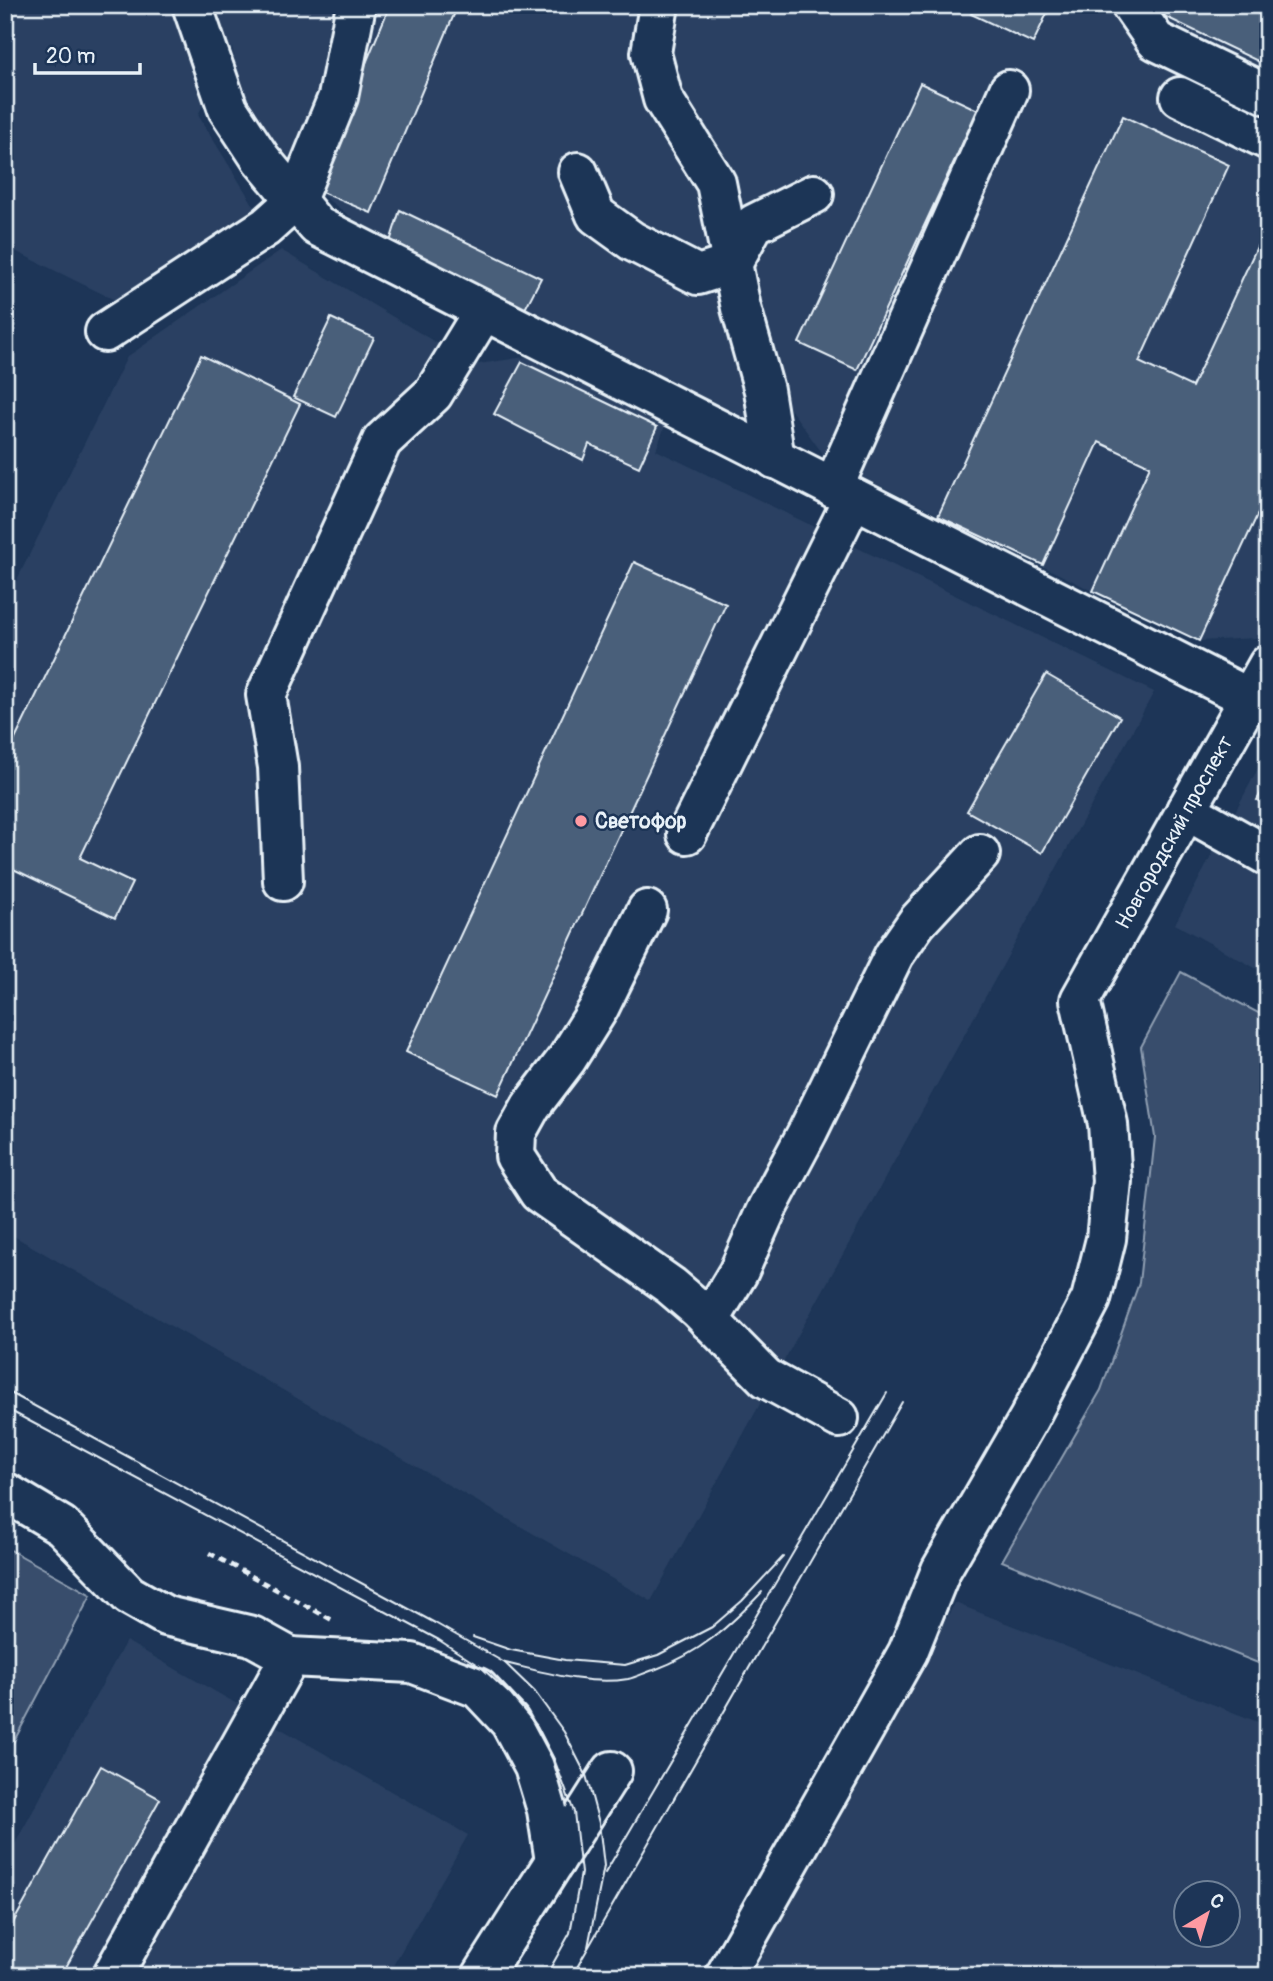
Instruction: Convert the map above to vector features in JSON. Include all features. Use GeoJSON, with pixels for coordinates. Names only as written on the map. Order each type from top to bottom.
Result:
{"type":"FeatureCollection","features":[{"type":"Feature","properties":{"kind":"street"},"geometry":{"type":"LineString","coordinates":[[192,5],[228,109],[261,159],[317,226],[1249,698]]}},
{"type":"Feature","properties":{"kind":"street"},"geometry":{"type":"LineString","coordinates":[[105,332],[266,227],[296,200],[338,97],[356,5]]}},
{"type":"Feature","properties":{"kind":"street"},"geometry":{"type":"LineString","coordinates":[[659,5],[651,53],[663,99],[716,183],[741,308],[764,390],[775,459]]}},
{"type":"Feature","properties":{"kind":"street"},"geometry":{"type":"LineString","coordinates":[[1131,5],[1156,41],[1268,95]]}},
{"type":"Feature","properties":{"kind":"street"},"geometry":{"type":"LineString","coordinates":[[687,834],[843,493],[1009,90]]}},
{"type":"Feature","properties":{"kind":"street"},"geometry":{"type":"LineString","coordinates":[[1180,97],[1268,140]]}},
{"type":"Feature","properties":{"kind":"street"},"geometry":{"type":"LineString","coordinates":[[578,172],[596,215],[632,241],[698,275],[732,264],[754,224],[814,194]]}},
{"type":"Feature","properties":{"kind":"street"},"geometry":{"type":"LineString","coordinates":[[283,881],[278,767],[266,695],[382,442],[433,394],[483,312]]}},
{"type":"Feature","properties":{"kind":"street","name":"Новгородский проспект"},"geometry":{"type":"LineString","coordinates":[[725,1976],[908,1652],[941,1570],[1029,1418],[1091,1299],[1106,1238],[1112,1181],[1108,1124],[1080,1000],[1268,665]]}},
{"type":"Feature","properties":{"kind":"street"},"geometry":{"type":"LineString","coordinates":[[1186,810],[1268,856]]}},
{"type":"Feature","properties":{"kind":"street"},"geometry":{"type":"LineString","coordinates":[[709,1321],[738,1273],[767,1208],[894,955],[917,922],[980,854]]}},
{"type":"Feature","properties":{"kind":"street"},"geometry":{"type":"LineString","coordinates":[[647,910],[599,1008],[567,1059],[531,1105],[516,1133],[515,1156],[539,1193],[671,1286],[766,1378],[839,1418]]}},
{"type":"Feature","properties":{"kind":"street"},"geometry":{"type":"LineString","coordinates":[[5,1492],[62,1526],[129,1595],[166,1616],[252,1636],[290,1657],[412,1663],[478,1688],[510,1722],[534,1766],[547,1810],[555,1861]]}},
{"type":"Feature","properties":{"kind":"street"},"geometry":{"type":"LineString","coordinates":[[111,1976],[290,1657]]}},
{"type":"Feature","properties":{"kind":"street"},"geometry":{"type":"LineString","coordinates":[[482,1976],[612,1771]]}},
{"type":"Feature","properties":{"kind":"path"},"geometry":{"type":"LineString","coordinates":[[209,1553],[340,1625]]}},
{"type":"Feature","properties":{"kind":"shaded area"},"geometry":{"type":"Polygon","coordinates":[[[5,5],[1268,5],[1268,616],[1256,638],[1199,641],[842,467],[823,454],[788,406],[744,417],[372,233],[314,189],[246,113],[232,47],[198,115],[259,214],[121,303],[5,246],[5,5]]]}},
{"type":"Feature","properties":{"kind":"shaded area"},"geometry":{"type":"Polygon","coordinates":[[[281,250],[435,342],[479,364],[531,356],[666,423],[656,450],[1154,692],[651,1601],[5,1231],[5,604],[127,357],[281,250]]]}},
{"type":"Feature","properties":{"kind":"shaded area"},"geometry":{"type":"Polygon","coordinates":[[[1268,750],[1268,975],[1175,924],[1268,750]]]}},
{"type":"Feature","properties":{"kind":"shaded area"},"geometry":{"type":"Polygon","coordinates":[[[1181,972],[1268,1018],[1268,1667],[1002,1561],[1101,1390],[1139,1283],[1155,1137],[1141,1047],[1181,972]]]}},
{"type":"Feature","properties":{"kind":"shaded area"},"geometry":{"type":"Polygon","coordinates":[[[5,1547],[91,1595],[5,1758],[5,1547]]]}},
{"type":"Feature","properties":{"kind":"shaded area"},"geometry":{"type":"Polygon","coordinates":[[[955,1603],[1268,1726],[1268,1976],[745,1976],[955,1603]]]}},
{"type":"Feature","properties":{"kind":"shaded area"},"geometry":{"type":"Polygon","coordinates":[[[126,1641],[468,1835],[387,1976],[5,1976],[5,1862],[126,1641]]]}},
{"type":"Feature","properties":{"kind":"building"},"geometry":{"type":"Polygon","coordinates":[[[390,5],[458,5],[371,213],[314,189],[390,5]]]}},
{"type":"Feature","properties":{"kind":"building"},"geometry":{"type":"Polygon","coordinates":[[[975,5],[1051,5],[1033,43],[971,14],[975,5]]]}},
{"type":"Feature","properties":{"kind":"building"},"geometry":{"type":"Polygon","coordinates":[[[1169,5],[1268,5],[1268,66],[1164,16],[1169,5]]]}},
{"type":"Feature","properties":{"kind":"building"},"geometry":{"type":"Polygon","coordinates":[[[920,83],[978,110],[857,370],[799,343],[920,83]]]}},
{"type":"Feature","properties":{"kind":"building"},"geometry":{"type":"Polygon","coordinates":[[[1123,116],[1229,165],[1139,362],[1192,387],[1268,223],[1268,492],[1199,641],[1093,591],[1150,466],[1099,442],[1043,565],[938,516],[1123,116]]]}},
{"type":"Feature","properties":{"kind":"building"},"geometry":{"type":"Polygon","coordinates":[[[400,210],[541,278],[525,309],[390,242],[400,210]]]}},
{"type":"Feature","properties":{"kind":"building"},"geometry":{"type":"Polygon","coordinates":[[[331,318],[374,338],[336,417],[293,397],[331,318]]]}},
{"type":"Feature","properties":{"kind":"building"},"geometry":{"type":"Polygon","coordinates":[[[201,355],[300,404],[80,858],[132,883],[115,918],[5,865],[5,760],[201,355]]]}},
{"type":"Feature","properties":{"kind":"building"},"geometry":{"type":"Polygon","coordinates":[[[522,362],[657,427],[639,467],[589,444],[583,460],[494,414],[522,362]]]}},
{"type":"Feature","properties":{"kind":"building"},"geometry":{"type":"Polygon","coordinates":[[[634,562],[726,604],[498,1095],[406,1052],[634,562]]]}},
{"type":"Feature","properties":{"kind":"building"},"geometry":{"type":"Polygon","coordinates":[[[1046,674],[1120,717],[1042,853],[967,811],[1046,674]]]}},
{"type":"Feature","properties":{"kind":"building"},"geometry":{"type":"Polygon","coordinates":[[[1268,781],[1268,806],[1257,800],[1268,781]]]}},
{"type":"Feature","properties":{"kind":"building"},"geometry":{"type":"Polygon","coordinates":[[[101,1766],[160,1799],[61,1976],[5,1976],[5,1937],[101,1766]]]}},
{"type":"Feature","properties":{"kind":"tram line"},"geometry":{"type":"LineString","coordinates":[[5,1390],[505,1663],[535,1692],[564,1732],[586,1775],[599,1823],[604,1866],[588,1947]]}},
{"type":"Feature","properties":{"kind":"tram line"},"geometry":{"type":"LineString","coordinates":[[605,1873],[887,1393]]}},
{"type":"Feature","properties":{"kind":"tram line"},"geometry":{"type":"LineString","coordinates":[[572,1976],[902,1402]]}},
{"type":"Feature","properties":{"kind":"tram line"},"geometry":{"type":"LineString","coordinates":[[5,1408],[439,1640],[482,1668],[511,1695],[537,1726],[554,1759],[574,1812],[581,1873],[570,1933],[546,1976]]}},
{"type":"Feature","properties":{"kind":"tram line"},"geometry":{"type":"LineString","coordinates":[[473,1637],[511,1650],[565,1660],[625,1665],[658,1655],[712,1627],[742,1601],[783,1557]]}},
{"type":"Feature","properties":{"kind":"tram line"},"geometry":{"type":"LineString","coordinates":[[505,1663],[598,1681],[631,1678],[686,1656],[700,1647],[738,1617],[762,1592]]}},
{"type":"Feature","properties":{"kind":"place","name":"Светофор"},"geometry":{"type":"Point","coordinates":[581,821]}}]}
